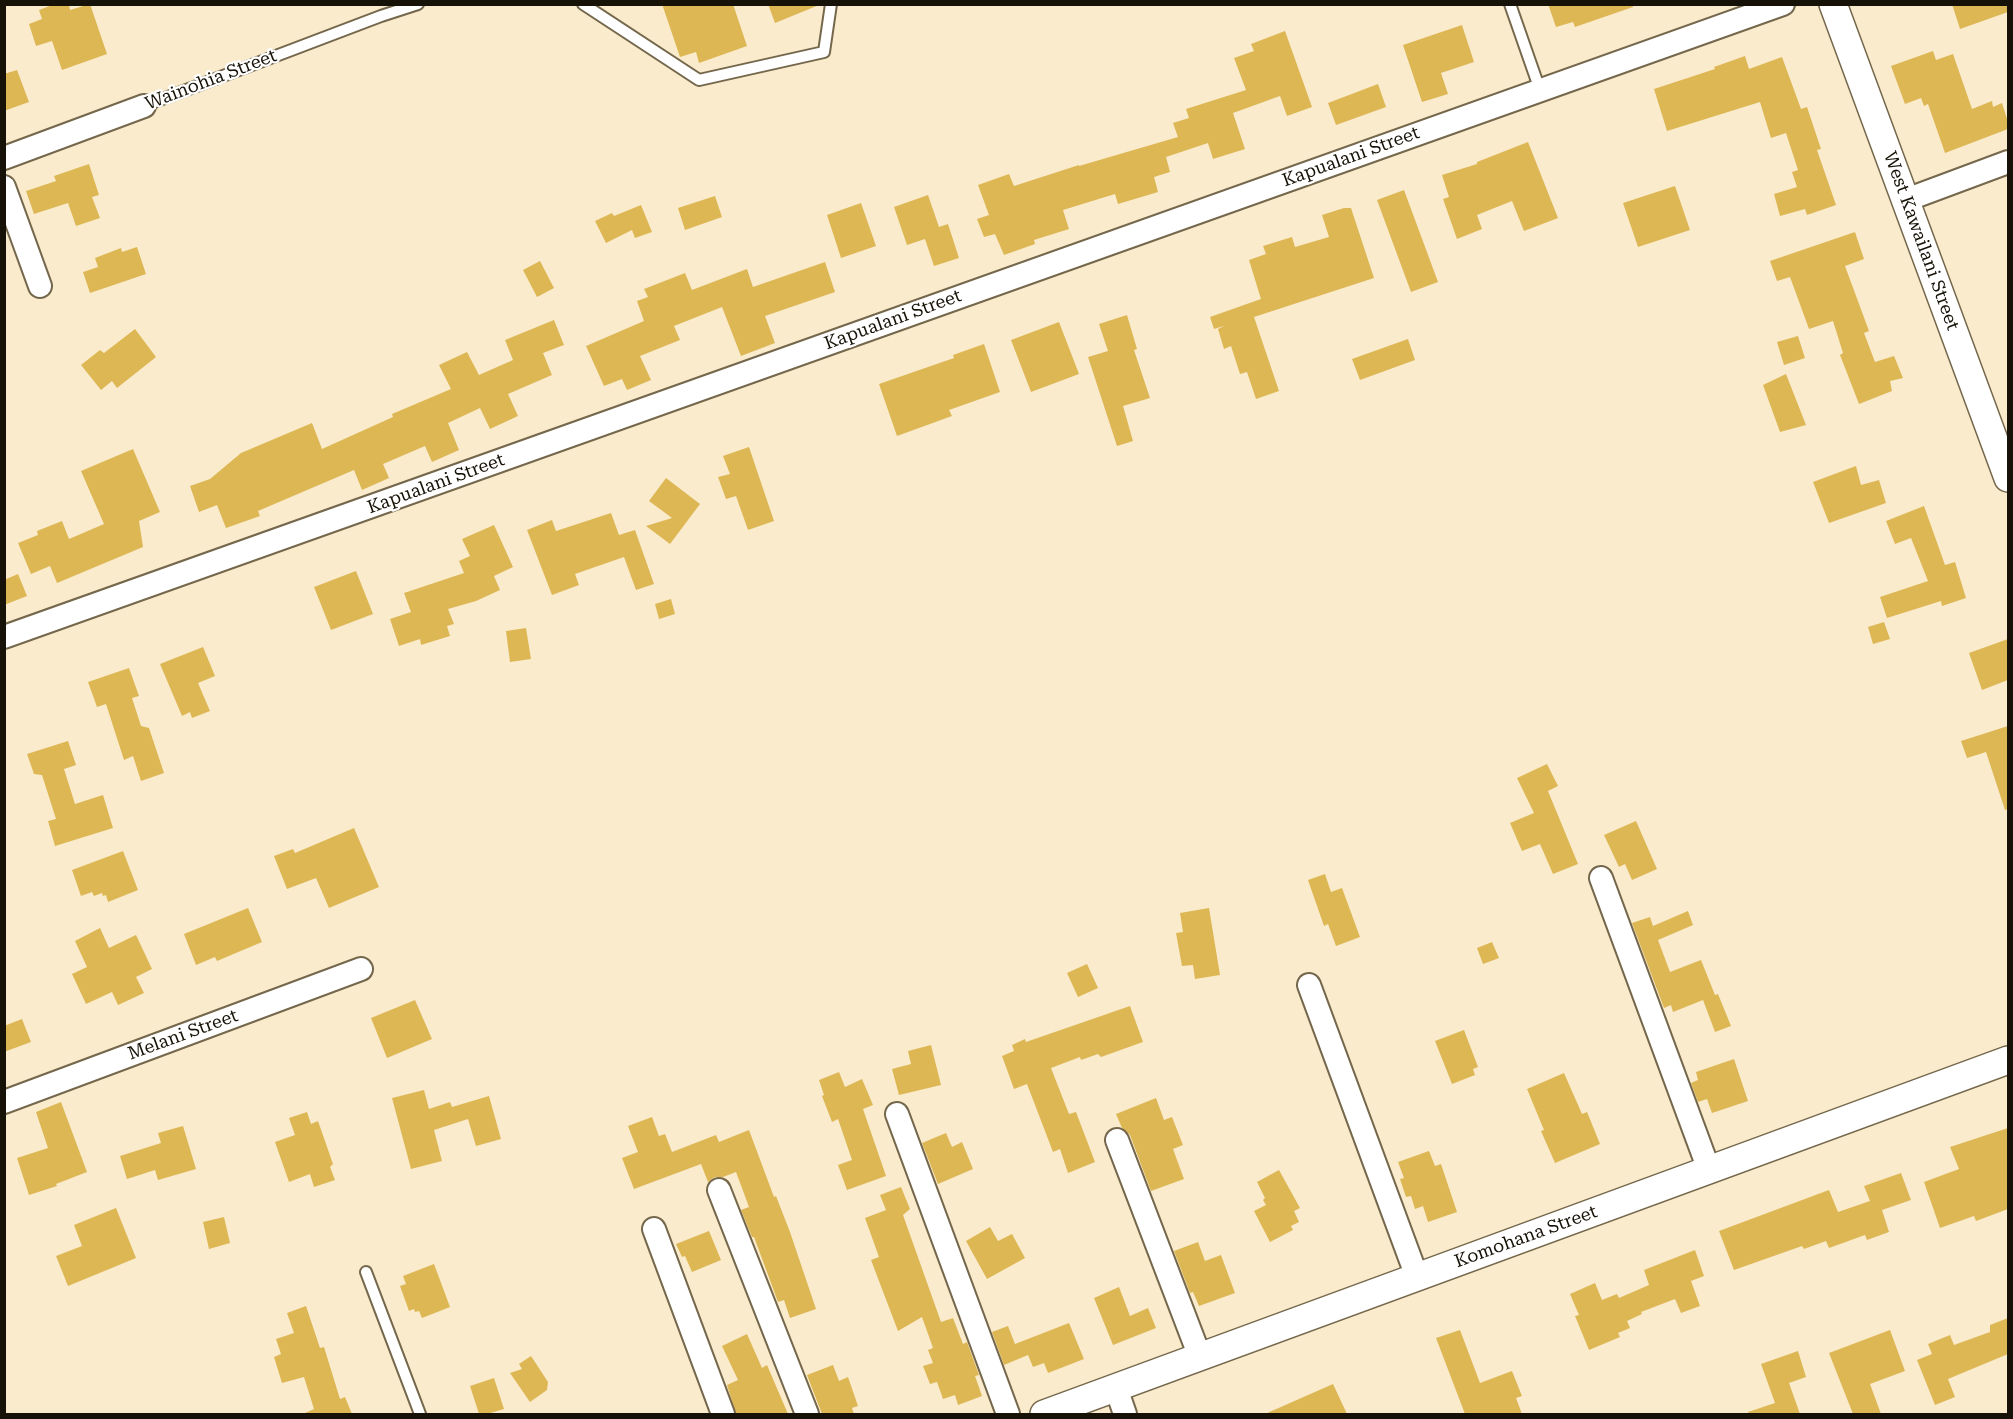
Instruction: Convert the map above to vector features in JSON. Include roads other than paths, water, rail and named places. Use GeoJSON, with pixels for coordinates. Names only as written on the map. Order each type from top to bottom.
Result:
{"type":"FeatureCollection","features":[{"type":"Feature","properties":{"kind":"street","name":"Kapualani Street"},"geometry":{"type":"LineString","coordinates":[[4,638],[1783,4]]}},
{"type":"Feature","properties":{"kind":"street","name":"West Kawailani Street"},"geometry":{"type":"LineString","coordinates":[[1833,4],[2008,478]]}},
{"type":"Feature","properties":{"kind":"street","name":"Wainohia Street"},"geometry":{"type":"LineString","coordinates":[[4,158],[144,106]]}},
{"type":"Feature","properties":{"kind":"street"},"geometry":{"type":"LineString","coordinates":[[1906,200],[2008,162]]}},
{"type":"Feature","properties":{"kind":"street"},"geometry":{"type":"LineString","coordinates":[[4,187],[40,286]]}},
{"type":"Feature","properties":{"kind":"street"},"geometry":{"type":"LineString","coordinates":[[1601,878],[1709,1170]]}},
{"type":"Feature","properties":{"kind":"street","name":"Melani Street"},"geometry":{"type":"LineString","coordinates":[[4,1102],[361,969]]}},
{"type":"Feature","properties":{"kind":"street"},"geometry":{"type":"LineString","coordinates":[[1309,986],[1417,1277]]}},
{"type":"Feature","properties":{"kind":"street","name":"Komohana Street"},"geometry":{"type":"LineString","coordinates":[[1044,1414],[2008,1060]]}},
{"type":"Feature","properties":{"kind":"street"},"geometry":{"type":"LineString","coordinates":[[897,1114],[1008,1414]]}},
{"type":"Feature","properties":{"kind":"street"},"geometry":{"type":"LineString","coordinates":[[1118,1140],[1200,1357]]}},
{"type":"Feature","properties":{"kind":"street"},"geometry":{"type":"LineString","coordinates":[[719,1190],[807,1414]]}},
{"type":"Feature","properties":{"kind":"street"},"geometry":{"type":"LineString","coordinates":[[654,1229],[723,1414]]}},
{"type":"Feature","properties":{"kind":"street"},"geometry":{"type":"LineString","coordinates":[[1116,1388],[1125,1414]]}},
{"type":"Feature","properties":{"kind":"lane","name":"Wainohia Street"},"geometry":{"type":"LineString","coordinates":[[144,106],[418,4]]}},
{"type":"Feature","properties":{"kind":"lane"},"geometry":{"type":"LineString","coordinates":[[583,4],[699,80],[824,52],[831,4]]}},
{"type":"Feature","properties":{"kind":"lane"},"geometry":{"type":"LineString","coordinates":[[1510,4],[1540,90]]}},
{"type":"Feature","properties":{"kind":"lane"},"geometry":{"type":"LineString","coordinates":[[366,1272],[420,1414]]}}]}
